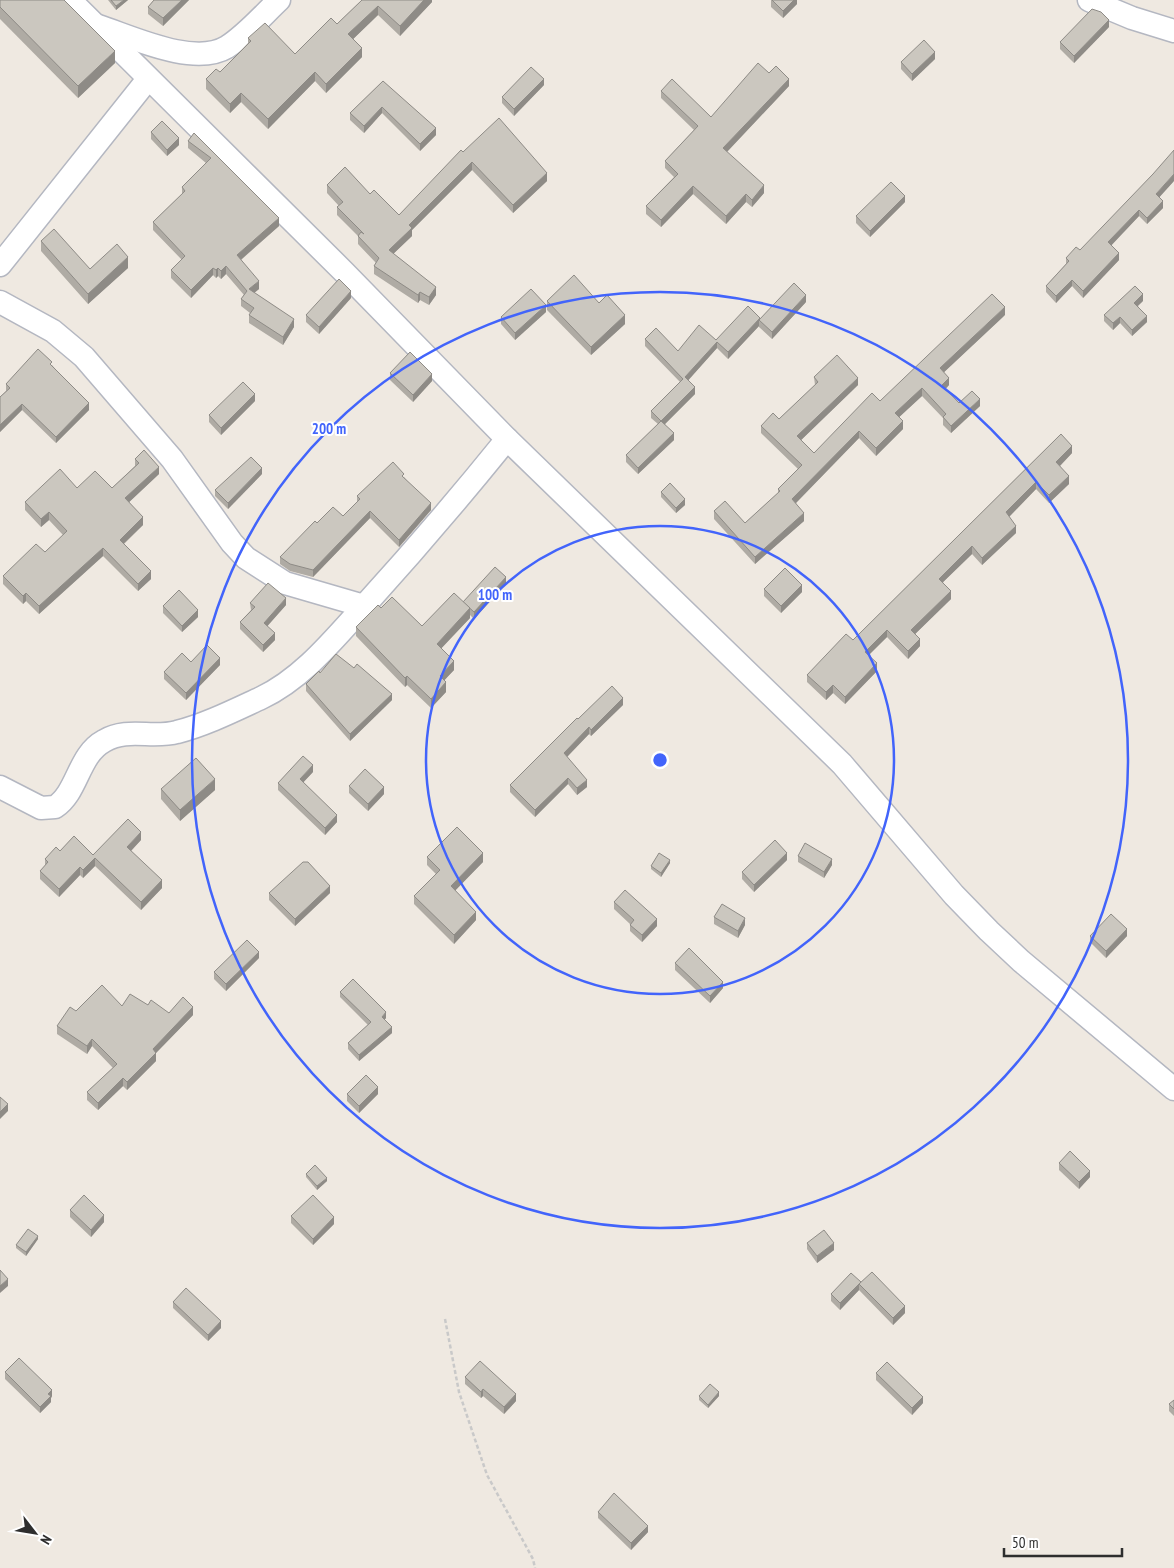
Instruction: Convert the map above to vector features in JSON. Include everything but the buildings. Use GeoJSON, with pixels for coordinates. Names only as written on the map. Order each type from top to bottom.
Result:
{"type":"FeatureCollection","features":[{"type":"Feature","properties":{"kind":"street"},"geometry":{"type":"LineString","coordinates":[[70,0],[344,272],[507,439],[842,764],[954,895],[989,931],[1021,961],[1174,1089]]}},
{"type":"Feature","properties":{"kind":"street"},"geometry":{"type":"LineString","coordinates":[[94,25],[183,53],[203,54],[223,49],[236,41],[279,0]]}},
{"type":"Feature","properties":{"kind":"street"},"geometry":{"type":"LineString","coordinates":[[1089,0],[1132,18],[1174,31]]}},
{"type":"Feature","properties":{"kind":"street"},"geometry":{"type":"LineString","coordinates":[[0,265],[148,79]]}},
{"type":"Feature","properties":{"kind":"street"},"geometry":{"type":"LineString","coordinates":[[0,302],[53,331],[84,357],[172,460],[232,544],[246,558],[285,583],[364,606]]}},
{"type":"Feature","properties":{"kind":"street"},"geometry":{"type":"LineString","coordinates":[[0,787],[41,808],[55,807],[65,797],[84,762],[102,742],[118,734],[178,732],[270,693],[290,680],[314,659],[364,606],[440,520],[507,439]]}},
{"type":"Feature","properties":{"kind":"path"},"geometry":{"type":"LineString","coordinates":[[445,1319],[459,1392],[488,1475],[533,1559],[535,1568]]}}]}
